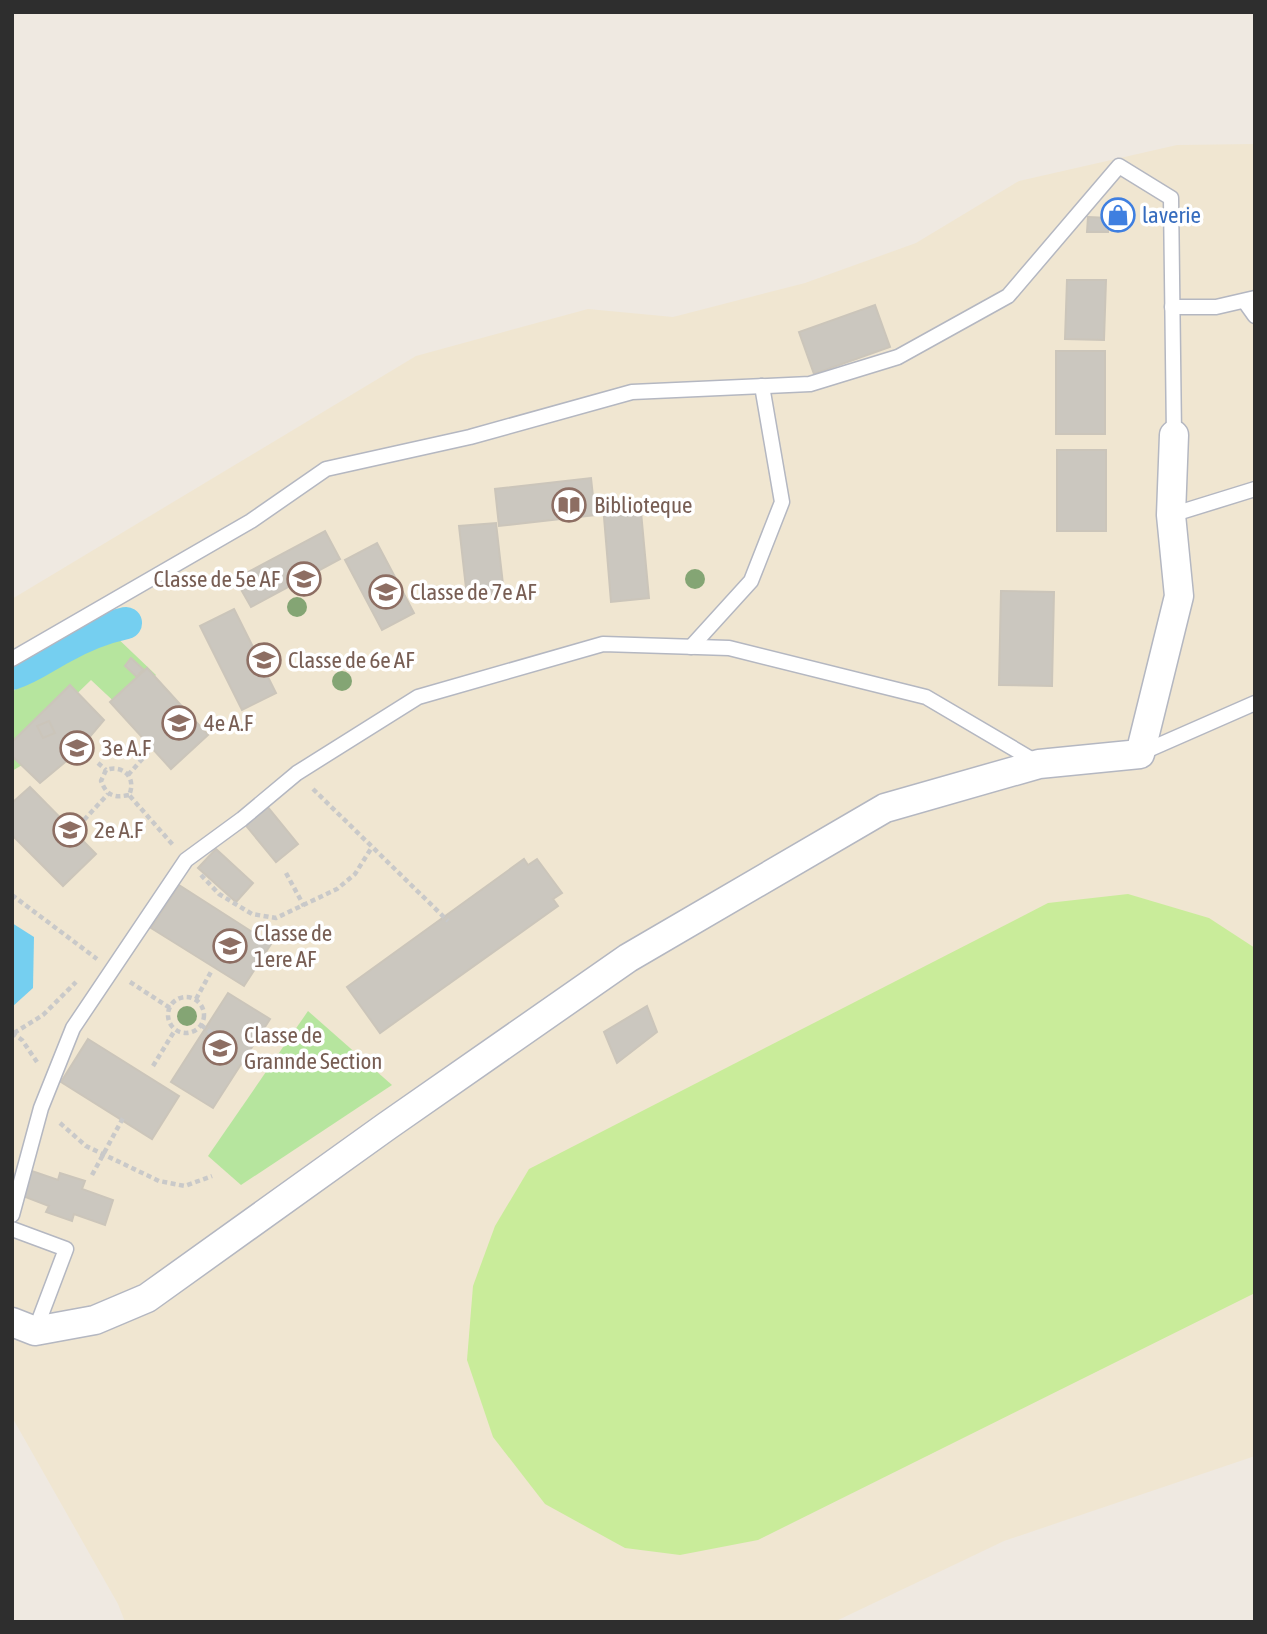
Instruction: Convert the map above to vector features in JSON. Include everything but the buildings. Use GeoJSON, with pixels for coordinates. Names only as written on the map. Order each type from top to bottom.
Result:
{"type":"FeatureCollection","features":[{"type":"Feature","properties":{"kind":"street"},"geometry":{"type":"LineString","coordinates":[[24,1327],[95,1320],[147,1298],[628,958],[886,808],[1039,764],[1140,754],[1179,596],[1171,515],[1174,435]]}},
{"type":"Feature","properties":{"kind":"lane"},"geometry":{"type":"LineString","coordinates":[[12,659],[251,521],[326,469],[470,437],[632,392],[810,384],[898,357],[1008,296],[1119,166],[1171,198],[1174,435]]}},
{"type":"Feature","properties":{"kind":"lane"},"geometry":{"type":"LineString","coordinates":[[1172,307],[1216,307],[1250,300],[1255,316]]}},
{"type":"Feature","properties":{"kind":"lane"},"geometry":{"type":"LineString","coordinates":[[691,647],[751,581],[782,502],[762,386]]}},
{"type":"Feature","properties":{"kind":"lane"},"geometry":{"type":"LineString","coordinates":[[1171,515],[1255,489]]}},
{"type":"Feature","properties":{"kind":"lane"},"geometry":{"type":"LineString","coordinates":[[12,1215],[41,1108],[73,1028],[186,860],[297,774],[418,697],[603,644],[729,648],[926,697],[1039,764]]}},
{"type":"Feature","properties":{"kind":"lane"},"geometry":{"type":"LineString","coordinates":[[1140,754],[1255,703]]}},
{"type":"Feature","properties":{"kind":"lane"},"geometry":{"type":"LineString","coordinates":[[12,1228],[66,1249],[24,1327]]}},
{"type":"Feature","properties":{"kind":"path"},"geometry":{"type":"LineString","coordinates":[[128,775],[153,747]]}},
{"type":"Feature","properties":{"kind":"path"},"geometry":{"type":"LineString","coordinates":[[98,763],[106,769]]}},
{"type":"Feature","properties":{"kind":"path"},"geometry":{"type":"LineString","coordinates":[[297,774],[448,921]]}},
{"type":"Feature","properties":{"kind":"path"},"geometry":{"type":"LineString","coordinates":[[84,820],[108,794]]}},
{"type":"Feature","properties":{"kind":"path"},"geometry":{"type":"LineString","coordinates":[[286,873],[304,906]]}},
{"type":"Feature","properties":{"kind":"path"},"geometry":{"type":"LineString","coordinates":[[12,895],[111,969],[170,1008]]}},
{"type":"Feature","properties":{"kind":"path"},"geometry":{"type":"LineString","coordinates":[[51,1084],[22,1040],[13,1033],[43,1015],[88,971],[111,969]]}},
{"type":"Feature","properties":{"kind":"path"},"geometry":{"type":"LineString","coordinates":[[196,999],[212,970]]}},
{"type":"Feature","properties":{"kind":"path"},"geometry":{"type":"LineString","coordinates":[[180,998],[196,999],[203,1010],[201,1025],[194,1032],[187,1034],[175,1030],[169,1016],[170,1008],[180,998]]}},
{"type":"Feature","properties":{"kind":"path"},"geometry":{"type":"LineString","coordinates":[[201,1025],[217,1037]]}},
{"type":"Feature","properties":{"kind":"path"},"geometry":{"type":"LineString","coordinates":[[153,1066],[175,1030]]}},
{"type":"Feature","properties":{"kind":"path"},"geometry":{"type":"LineString","coordinates":[[41,1108],[86,1146],[159,1181],[185,1186],[212,1177]]}},
{"type":"Feature","properties":{"kind":"path"},"geometry":{"type":"LineString","coordinates":[[92,1175],[123,1118]]}},
{"type":"Feature","properties":{"kind":"shaded area"},"geometry":{"type":"Polygon","coordinates":[[[1255,144],[1255,1456],[1004,1541],[834,1622],[125,1622],[118,1604],[12,1417],[12,599],[416,356],[588,309],[673,317],[805,283],[916,243],[1019,181],[1177,145],[1255,144]]]}},
{"type":"Feature","properties":{"kind":"green space"},"geometry":{"type":"Polygon","coordinates":[[[111,632],[156,675],[122,709],[91,680],[19,750],[27,762],[12,771],[12,692],[39,672],[111,632]]]}},
{"type":"Feature","properties":{"kind":"green space"},"geometry":{"type":"Polygon","coordinates":[[[1128,894],[1209,918],[1255,948],[1255,1293],[758,1540],[680,1555],[625,1548],[545,1504],[493,1437],[467,1360],[473,1286],[495,1226],[529,1169],[1048,903],[1128,894]]]}},
{"type":"Feature","properties":{"kind":"green space"},"geometry":{"type":"Polygon","coordinates":[[[308,1011],[392,1085],[241,1185],[208,1156],[308,1011]]]}},
{"type":"Feature","properties":{"kind":"water"},"geometry":{"type":"Polygon","coordinates":[[[12,923],[34,937],[33,988],[12,1007],[12,923]]]}},
{"type":"Feature","properties":{"kind":"waterway"},"geometry":{"type":"LineString","coordinates":[[12,674],[32,666],[85,636],[126,623]]}},
{"type":"Feature","properties":{"kind":"place","name":"laverie"},"geometry":{"type":"Point","coordinates":[1118,215]}},
{"type":"Feature","properties":{"kind":"place","name":"Biblioteque"},"geometry":{"type":"Point","coordinates":[569,505]}},
{"type":"Feature","properties":{"kind":"place","name":"Classe de 5e AF"},"geometry":{"type":"Point","coordinates":[304,579]}},
{"type":"Feature","properties":{"kind":"place","name":"Classe de 7e AF"},"geometry":{"type":"Point","coordinates":[386,592]}},
{"type":"Feature","properties":{"kind":"place","name":"Classe de 6e AF"},"geometry":{"type":"Point","coordinates":[264,660]}},
{"type":"Feature","properties":{"kind":"place","name":"4e A.F"},"geometry":{"type":"Point","coordinates":[179,723]}},
{"type":"Feature","properties":{"kind":"place","name":"3e A.F"},"geometry":{"type":"Point","coordinates":[77,748]}},
{"type":"Feature","properties":{"kind":"place","name":"2e A.F"},"geometry":{"type":"Point","coordinates":[70,830]}},
{"type":"Feature","properties":{"kind":"place","name":"Classe de 1ere AF"},"geometry":{"type":"Point","coordinates":[230,946]}},
{"type":"Feature","properties":{"kind":"place","name":"Classe de Grannde Section"},"geometry":{"type":"Point","coordinates":[220,1048]}}]}
